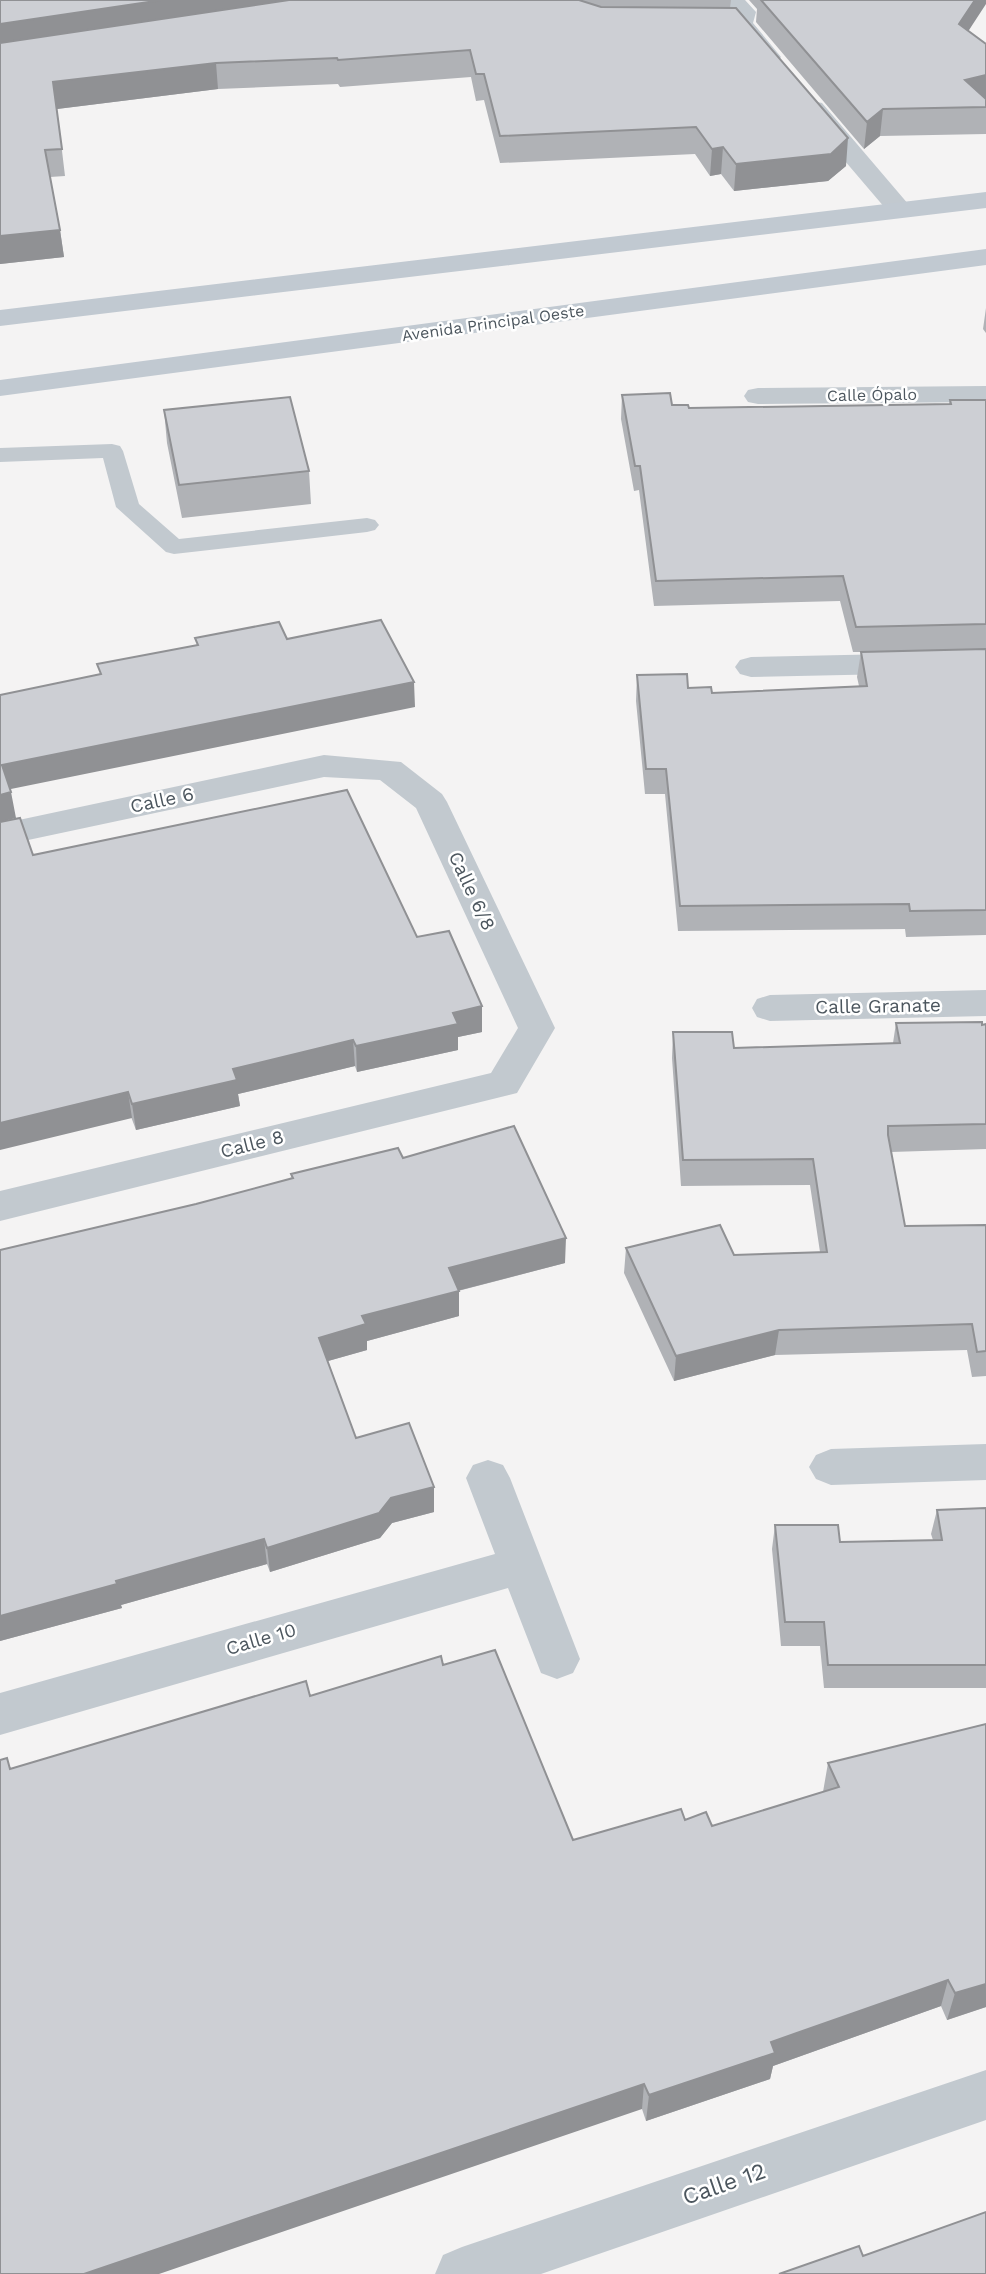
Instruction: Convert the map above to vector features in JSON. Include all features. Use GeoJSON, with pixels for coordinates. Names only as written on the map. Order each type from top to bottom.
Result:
{"type":"FeatureCollection","features":[{"type":"Feature","properties":{"kind":"main road"},"geometry":{"type":"LineString","coordinates":[[0,318],[986,200]]}},
{"type":"Feature","properties":{"kind":"main road","name":"Avenida Principal Oeste"},"geometry":{"type":"LineString","coordinates":[[0,388],[986,257]]}},
{"type":"Feature","properties":{"kind":"street"},"geometry":{"type":"LineString","coordinates":[[732,0],[745,12],[741,24]]}},
{"type":"Feature","properties":{"kind":"street"},"geometry":{"type":"LineString","coordinates":[[713,24],[741,24],[900,210]]}},
{"type":"Feature","properties":{"kind":"street","name":"Calle Ópalo"},"geometry":{"type":"LineString","coordinates":[[758,397],[986,394]]}},
{"type":"Feature","properties":{"kind":"street"},"geometry":{"type":"LineString","coordinates":[[751,667],[986,662]]}},
{"type":"Feature","properties":{"kind":"street","name":"Calle 6"},"geometry":{"type":"LineString","coordinates":[[0,835],[324,766]]}},
{"type":"Feature","properties":{"kind":"street","name":"Calle 6/8"},"geometry":{"type":"LineString","coordinates":[[324,766],[389,770],[430,802],[537,1028],[504,1083]]}},
{"type":"Feature","properties":{"kind":"street","name":"Calle Granate"},"geometry":{"type":"LineString","coordinates":[[770,1009],[986,1003]]}},
{"type":"Feature","properties":{"kind":"street","name":"Calle 8"},"geometry":{"type":"LineString","coordinates":[[0,1206],[504,1083]]}},
{"type":"Feature","properties":{"kind":"street"},"geometry":{"type":"LineString","coordinates":[[831,1466],[986,1462]]}},
{"type":"Feature","properties":{"kind":"street"},"geometry":{"type":"LineString","coordinates":[[488,1478],[557,1659]]}},
{"type":"Feature","properties":{"kind":"street","name":"Calle 10"},"geometry":{"type":"LineString","coordinates":[[0,1714],[522,1565]]}},
{"type":"Feature","properties":{"kind":"street","name":"Calle 12"},"geometry":{"type":"LineString","coordinates":[[462,2274],[986,2095]]}},
{"type":"Feature","properties":{"kind":"lane"},"geometry":{"type":"LineString","coordinates":[[0,455],[112,452],[128,507],[174,547],[367,525]]}},
{"type":"Feature","properties":{"kind":"building"},"geometry":{"type":"Polygon","coordinates":[[[0,0],[162,0],[0,24],[0,0]]]}},
{"type":"Feature","properties":{"kind":"building"},"geometry":{"type":"Polygon","coordinates":[[[289,0],[579,0],[601,7],[736,8],[848,138],[831,154],[736,164],[723,147],[712,149],[696,127],[500,136],[484,74],[476,74],[470,50],[338,60],[216,63],[53,82],[62,149],[45,150],[60,230],[0,236],[0,43],[289,0]]]}},
{"type":"Feature","properties":{"kind":"building"},"geometry":{"type":"Polygon","coordinates":[[[761,0],[975,0],[959,24],[986,44],[986,75],[965,80],[986,99],[986,107],[883,109],[867,122],[761,0]]]}},
{"type":"Feature","properties":{"kind":"building"},"geometry":{"type":"Polygon","coordinates":[[[670,393],[672,405],[688,405],[689,408],[951,404],[950,400],[986,400],[986,624],[856,627],[843,576],[656,581],[640,466],[635,466],[622,395],[670,393]]]}},
{"type":"Feature","properties":{"kind":"building"},"geometry":{"type":"Polygon","coordinates":[[[290,397],[309,471],[179,485],[164,410],[290,397]]]}},
{"type":"Feature","properties":{"kind":"building"},"geometry":{"type":"Polygon","coordinates":[[[381,620],[414,682],[2,765],[11,792],[0,795],[0,695],[101,674],[97,664],[198,645],[195,638],[279,622],[287,639],[381,620]]]}},
{"type":"Feature","properties":{"kind":"building"},"geometry":{"type":"Polygon","coordinates":[[[986,649],[986,910],[910,911],[909,904],[680,906],[666,769],[646,769],[637,675],[687,674],[688,688],[711,687],[712,693],[867,686],[861,652],[986,649]]]}},
{"type":"Feature","properties":{"kind":"building"},"geometry":{"type":"Polygon","coordinates":[[[347,790],[417,937],[449,931],[482,1006],[453,1013],[458,1024],[356,1046],[353,1040],[233,1069],[237,1080],[132,1104],[128,1092],[0,1123],[0,822],[20,818],[33,855],[347,790]]]}},
{"type":"Feature","properties":{"kind":"building"},"geometry":{"type":"Polygon","coordinates":[[[982,1022],[982,1025],[986,1024],[986,1124],[888,1126],[888,1135],[905,1226],[986,1225],[986,1351],[977,1352],[972,1324],[779,1330],[676,1356],[626,1248],[720,1225],[734,1255],[827,1252],[813,1159],[683,1160],[673,1032],[732,1032],[734,1048],[900,1043],[896,1023],[982,1022]]]}},
{"type":"Feature","properties":{"kind":"building"},"geometry":{"type":"Polygon","coordinates":[[[514,1126],[566,1238],[449,1268],[459,1291],[362,1316],[366,1324],[319,1338],[356,1438],[409,1423],[434,1487],[391,1498],[379,1513],[267,1548],[264,1539],[0,1616],[0,1250],[196,1204],[293,1178],[291,1174],[398,1148],[403,1158],[514,1126]]]}},
{"type":"Feature","properties":{"kind":"building"},"geometry":{"type":"Polygon","coordinates":[[[986,1508],[986,1665],[828,1665],[824,1622],[785,1622],[775,1525],[838,1525],[840,1542],[942,1540],[937,1510],[986,1508]]]}},
{"type":"Feature","properties":{"kind":"building"},"geometry":{"type":"Polygon","coordinates":[[[495,1650],[573,1840],[681,1809],[685,1820],[706,1812],[712,1826],[839,1787],[828,1763],[986,1724],[986,1984],[955,1993],[948,1980],[771,2042],[775,2053],[649,2095],[644,2084],[84,2274],[0,2274],[0,1760],[7,1758],[10,1769],[306,1681],[310,1696],[441,1656],[443,1665],[495,1650]]]}},
{"type":"Feature","properties":{"kind":"building"},"geometry":{"type":"Polygon","coordinates":[[[986,2212],[986,2274],[779,2274],[859,2246],[863,2256],[986,2212]]]}}]}
